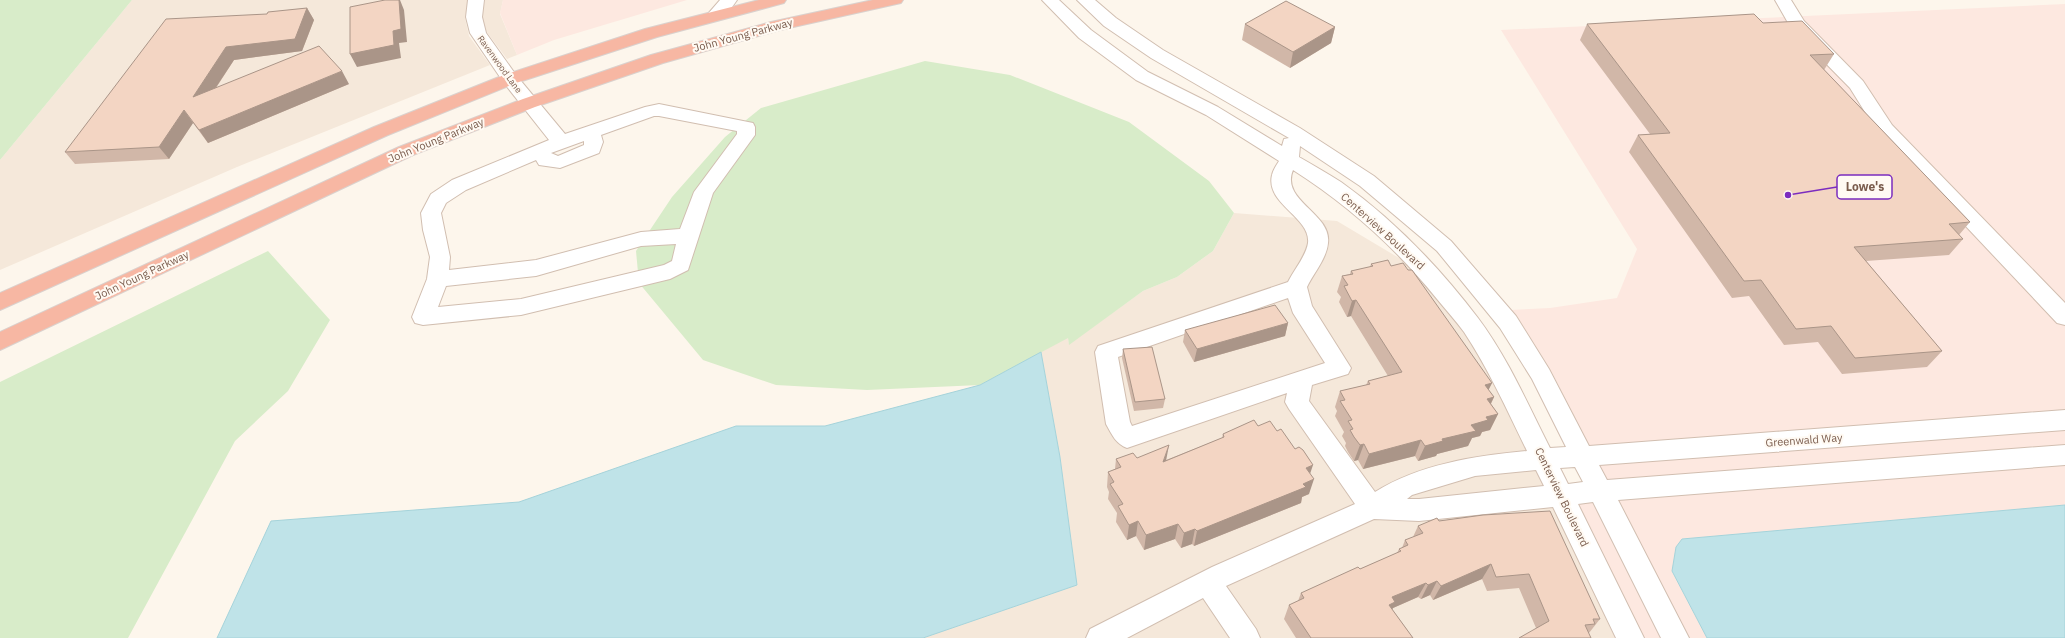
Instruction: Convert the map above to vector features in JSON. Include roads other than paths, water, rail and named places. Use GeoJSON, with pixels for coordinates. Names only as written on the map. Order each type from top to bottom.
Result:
{"type":"FeatureCollection","features":[{"type":"Feature","properties":{"kind":"highway"},"geometry":{"type":"LineString","coordinates":[[0,302],[381,131],[510,79],[651,34],[778,0]]}},
{"type":"Feature","properties":{"kind":"highway","name":"John Young Parkway"},"geometry":{"type":"LineString","coordinates":[[0,342],[406,152],[530,103],[686,51],[777,26],[895,0]]}},
{"type":"Feature","properties":{"kind":"street","name":"Ravenwood Lane"},"geometry":{"type":"LineString","coordinates":[[476,0],[474,17],[478,33],[510,79],[561,142]]}},
{"type":"Feature","properties":{"kind":"street"},"geometry":{"type":"LineString","coordinates":[[715,16],[729,0]]}},
{"type":"Feature","properties":{"kind":"street","name":"Centerview Boulevard"},"geometry":{"type":"LineString","coordinates":[[1050,0],[1085,34],[1142,76],[1212,111],[1334,187],[1384,228],[1427,272],[1471,325],[1499,369],[1630,638]]}},
{"type":"Feature","properties":{"kind":"street"},"geometry":{"type":"LineString","coordinates":[[1085,0],[1110,22],[1157,54],[1293,132],[1367,181],[1444,246],[1508,322],[1541,375],[1675,638]]}},
{"type":"Feature","properties":{"kind":"street"},"geometry":{"type":"LineString","coordinates":[[1783,0],[1797,24],[1857,85],[1885,129],[2065,317]]}},
{"type":"Feature","properties":{"kind":"street"},"geometry":{"type":"LineString","coordinates":[[659,110],[746,127],[746,135],[704,192],[681,265],[670,271],[521,307],[423,317],[438,279],[440,257],[432,230],[431,213],[438,199],[459,186],[561,142],[590,132],[651,111],[659,110]]}},
{"type":"Feature","properties":{"kind":"street"},"geometry":{"type":"LineString","coordinates":[[540,151],[546,161],[560,162],[592,149],[594,142],[590,132]]}},
{"type":"Feature","properties":{"kind":"street"},"geometry":{"type":"LineString","coordinates":[[1293,132],[1289,158],[1280,178],[1288,199],[1311,224],[1317,233],[1318,243],[1296,287],[1301,307],[1340,368],[1302,379],[1127,438],[1118,424],[1106,352],[1296,287]]}},
{"type":"Feature","properties":{"kind":"street"},"geometry":{"type":"LineString","coordinates":[[438,279],[536,268],[641,239],[689,236]]}},
{"type":"Feature","properties":{"kind":"street"},"geometry":{"type":"LineString","coordinates":[[1302,379],[1297,402],[1372,508],[1419,510],[1600,491],[2065,455]]}},
{"type":"Feature","properties":{"kind":"street","name":"Greenwald Way"},"geometry":{"type":"LineString","coordinates":[[1100,638],[1208,582],[1372,508],[1404,487],[1475,466],[1544,459],[2065,420]]}},
{"type":"Feature","properties":{"kind":"street"},"geometry":{"type":"LineString","coordinates":[[1208,582],[1246,638]]}},
{"type":"Feature","properties":{"kind":"water"},"geometry":{"type":"Polygon","coordinates":[[[1041,352],[1060,457],[1077,585],[923,638],[217,638],[271,521],[519,502],[736,426],[825,426],[980,385],[1041,352]]]}},
{"type":"Feature","properties":{"kind":"water"},"geometry":{"type":"Polygon","coordinates":[[[2065,505],[2065,638],[1707,638],[1672,571],[1676,547],[1682,539],[2065,505]]]}},
{"type":"Feature","properties":{"kind":"place","name":"Lowe's"},"geometry":{"type":"Point","coordinates":[1788,195]}}]}
